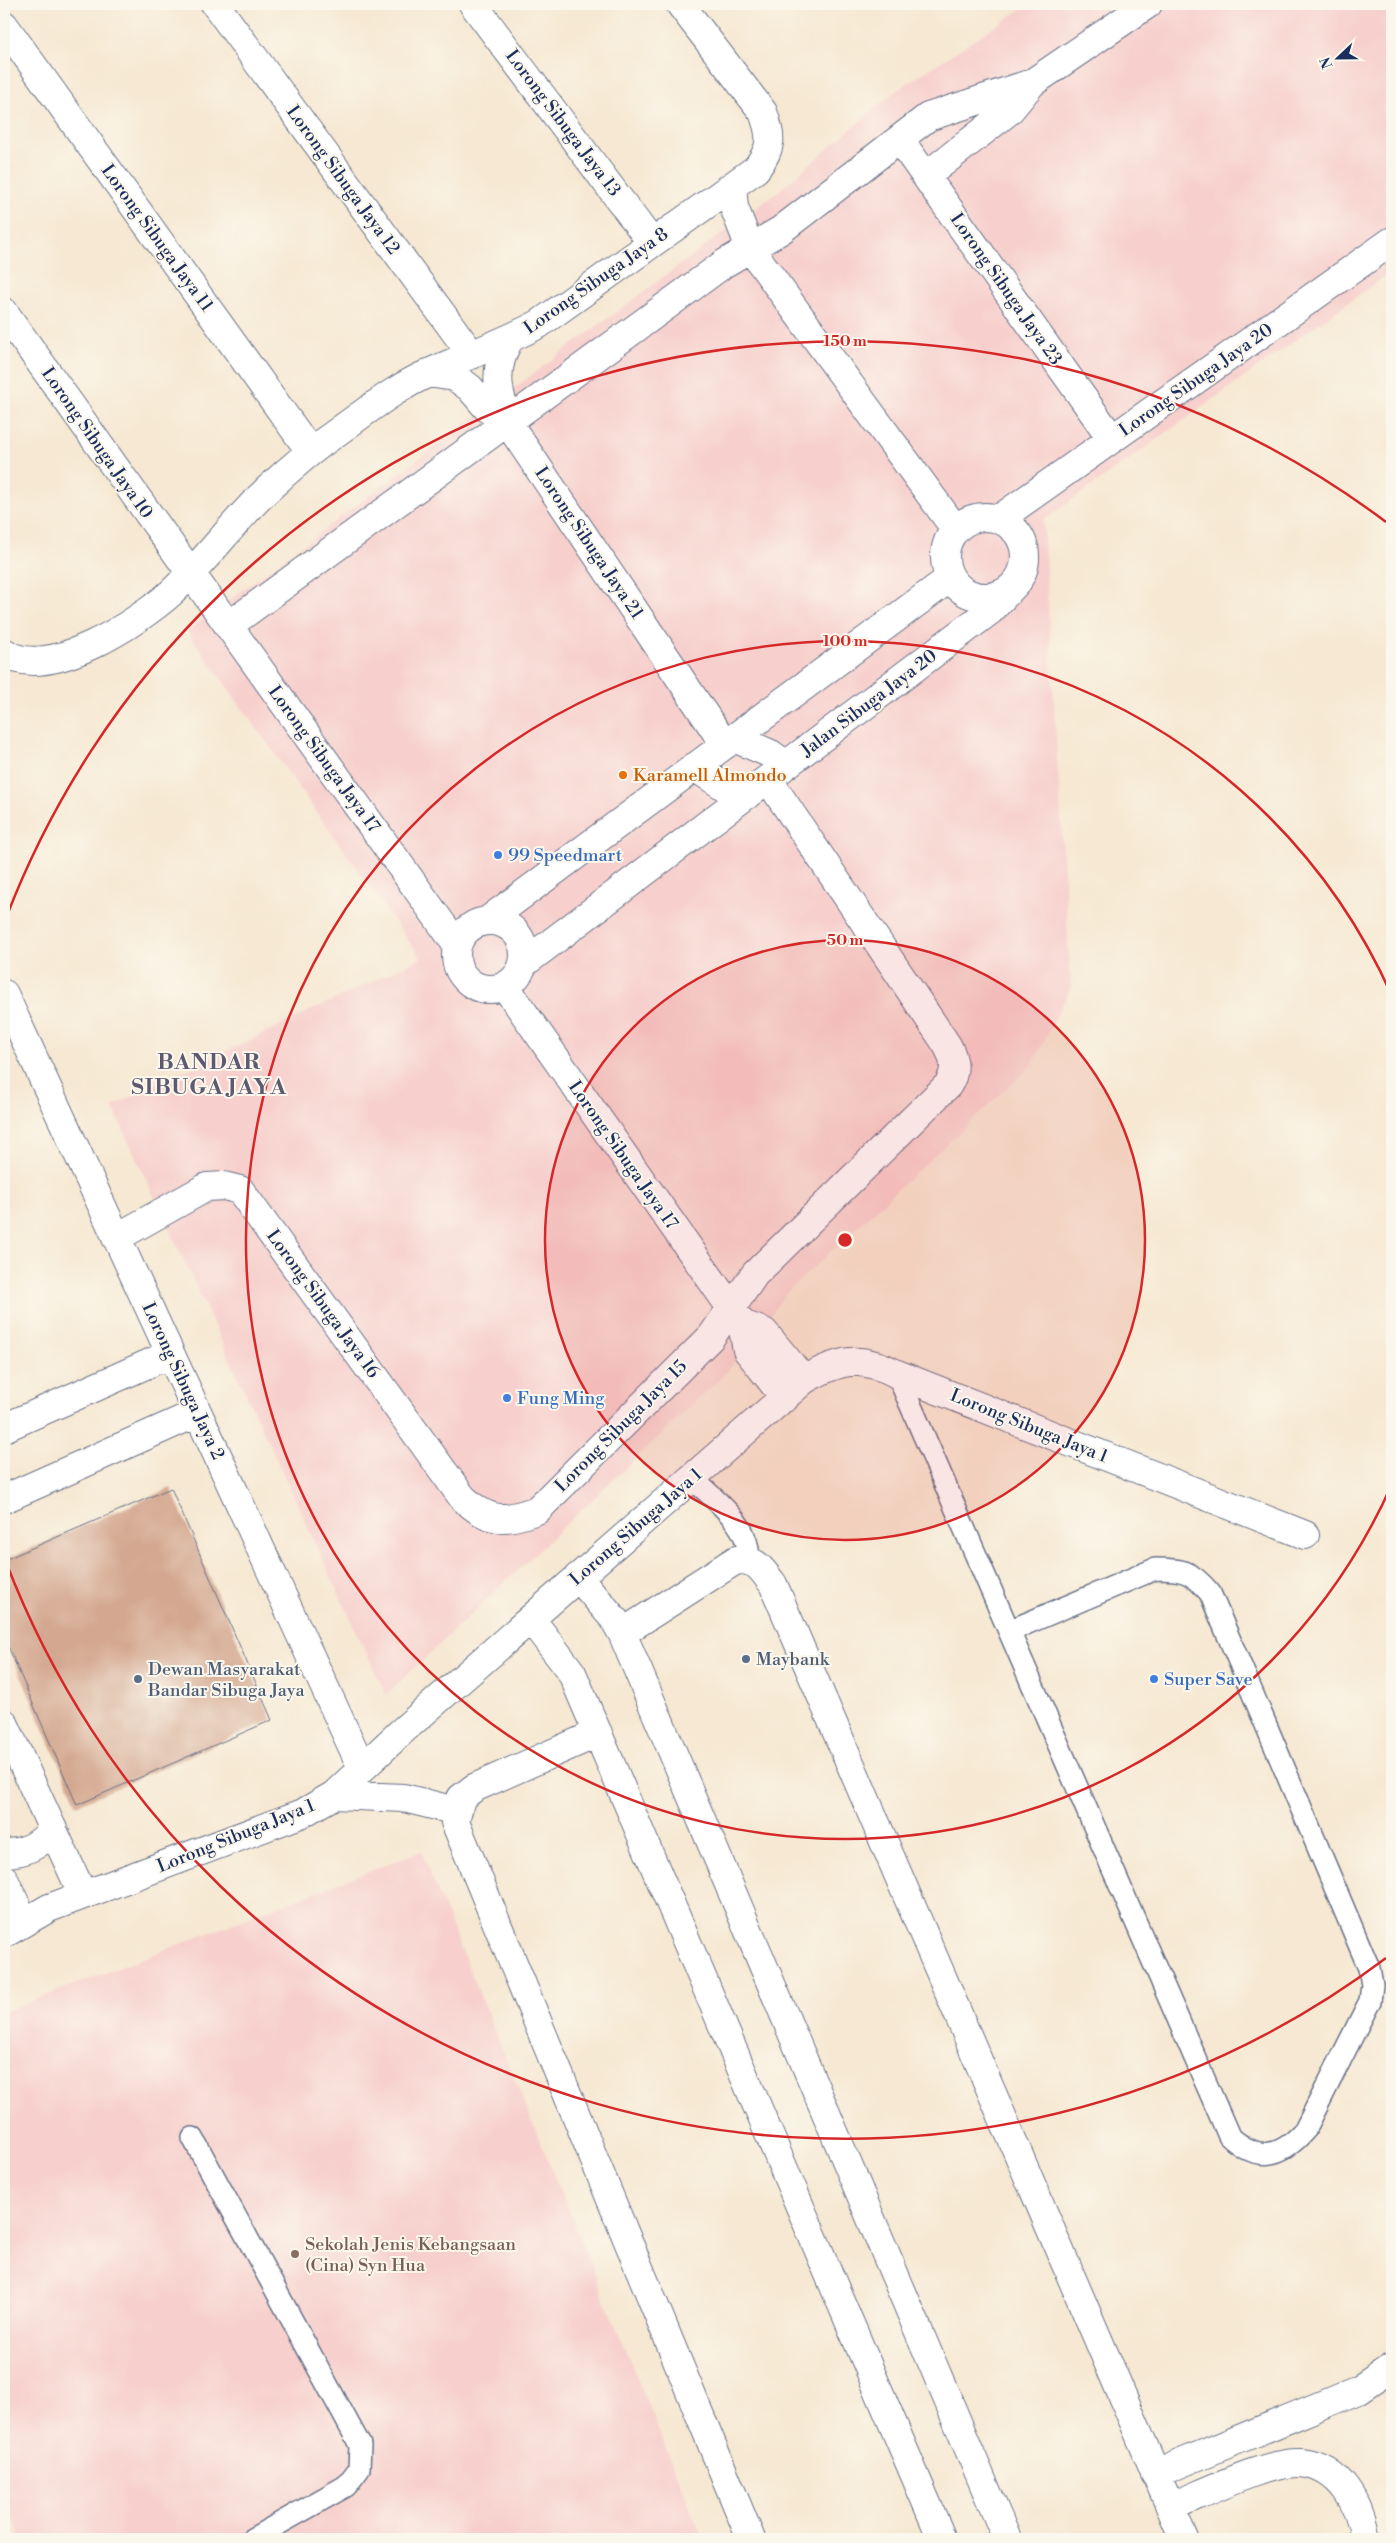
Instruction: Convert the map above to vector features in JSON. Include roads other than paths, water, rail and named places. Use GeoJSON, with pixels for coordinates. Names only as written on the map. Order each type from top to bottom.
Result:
{"type":"FeatureCollection","features":[{"type":"Feature","properties":{"kind":"street","name":"Lorong Sibuga Jaya 12"},"geometry":{"type":"LineString","coordinates":[[215,4],[472,355]]}},
{"type":"Feature","properties":{"kind":"street","name":"Lorong Sibuga Jaya 13"},"geometry":{"type":"LineString","coordinates":[[473,4],[652,243]]}},
{"type":"Feature","properties":{"kind":"street","name":"Lorong Sibuga Jaya 8"},"geometry":{"type":"LineString","coordinates":[[4,652],[32,661],[58,658],[87,648],[146,614],[173,591],[266,491],[310,451],[410,382],[509,340],[539,324],[756,169],[768,153],[770,132],[762,112],[680,4]]}},
{"type":"Feature","properties":{"kind":"street"},"geometry":{"type":"LineString","coordinates":[[228,626],[725,263],[781,230],[928,118],[942,111],[1032,83],[1148,4]]}},
{"type":"Feature","properties":{"kind":"street","name":"Lorong Sibuga Jaya 11"},"geometry":{"type":"LineString","coordinates":[[4,25],[310,451]]}},
{"type":"Feature","properties":{"kind":"street"},"geometry":{"type":"LineString","coordinates":[[926,176],[1010,111],[1032,83]]}},
{"type":"Feature","properties":{"kind":"street","name":"Lorong Sibuga Jaya 23"},"geometry":{"type":"LineString","coordinates":[[900,140],[1112,440]]}},
{"type":"Feature","properties":{"kind":"street"},"geometry":{"type":"LineString","coordinates":[[732,186],[734,207],[750,248],[956,530]]}},
{"type":"Feature","properties":{"kind":"street","name":"Lorong Sibuga Jaya 20"},"geometry":{"type":"LineString","coordinates":[[999,519],[1392,241]]}},
{"type":"Feature","properties":{"kind":"street","name":"Lorong Sibuga Jaya 10"},"geometry":{"type":"LineString","coordinates":[[4,312],[190,573]]}},
{"type":"Feature","properties":{"kind":"street"},"geometry":{"type":"LineString","coordinates":[[508,423],[497,381],[500,355],[509,340]]}},
{"type":"Feature","properties":{"kind":"street","name":"Lorong Sibuga Jaya 21"},"geometry":{"type":"LineString","coordinates":[[428,373],[455,376],[470,388],[488,409],[508,423],[729,741]]}},
{"type":"Feature","properties":{"kind":"street"},"geometry":{"type":"LineString","coordinates":[[977,518],[999,519],[1011,527],[1019,536],[1025,558],[1018,581],[1009,590],[997,596],[983,598],[970,595],[958,588],[950,578],[945,553],[948,540],[956,530],[977,518]]}},
{"type":"Feature","properties":{"kind":"street","name":"Lorong Sibuga Jaya 17"},"geometry":{"type":"LineString","coordinates":[[190,573],[457,945]]}},
{"type":"Feature","properties":{"kind":"street"},"geometry":{"type":"LineString","coordinates":[[488,921],[498,922],[517,934],[522,944],[523,964],[518,975],[505,986],[494,989],[483,989],[464,977],[458,967],[457,945],[468,928],[488,921],[950,578]]}},
{"type":"Feature","properties":{"kind":"street","name":"Jalan Sibuga Jaya 20"},"geometry":{"type":"LineString","coordinates":[[523,964],[991,610],[1018,581]]}},
{"type":"Feature","properties":{"kind":"street"},"geometry":{"type":"LineString","coordinates":[[694,767],[720,785],[767,780],[771,754],[729,741]]}},
{"type":"Feature","properties":{"kind":"street","name":"Lorong Sibuga Jaya 15"},"geometry":{"type":"LineString","coordinates":[[495,1519],[516,1518],[538,1510],[711,1337],[737,1316],[754,1274],[948,1085],[953,1076],[955,1066],[947,1045],[767,780]]}},
{"type":"Feature","properties":{"kind":"street","name":"Lorong Sibuga Jaya 17"},"geometry":{"type":"LineString","coordinates":[[505,986],[737,1316],[747,1350],[784,1398]]}},
{"type":"Feature","properties":{"kind":"street","name":"Lorong Sibuga Jaya 2"},"geometry":{"type":"LineString","coordinates":[[4,994],[362,1768]]}},
{"type":"Feature","properties":{"kind":"street","name":"Lorong Sibuga Jaya 16"},"geometry":{"type":"LineString","coordinates":[[116,1238],[207,1188],[224,1186],[240,1190],[462,1497],[478,1512],[495,1519]]}},
{"type":"Feature","properties":{"kind":"street"},"geometry":{"type":"LineString","coordinates":[[737,1316],[764,1332],[804,1380]]}},
{"type":"Feature","properties":{"kind":"street"},"geometry":{"type":"LineString","coordinates":[[4,1428],[170,1354]]}},
{"type":"Feature","properties":{"kind":"street","name":"Lorong Sibuga Jaya 1"},"geometry":{"type":"LineString","coordinates":[[14,1928],[49,1908],[303,1813],[334,1795],[362,1768],[804,1380],[825,1368],[843,1362],[863,1361],[878,1364],[897,1374],[1305,1535]]}},
{"type":"Feature","properties":{"kind":"street"},"geometry":{"type":"LineString","coordinates":[[4,1499],[197,1413]]}},
{"type":"Feature","properties":{"kind":"street"},"geometry":{"type":"LineString","coordinates":[[622,1632],[736,1560],[748,1559],[755,1563],[777,1592],[1184,2539]]}},
{"type":"Feature","properties":{"kind":"street"},"geometry":{"type":"LineString","coordinates":[[578,1578],[614,1619],[622,1632],[1007,2539]]}},
{"type":"Feature","properties":{"kind":"street"},"geometry":{"type":"LineString","coordinates":[[531,1619],[572,1673],[942,2539]]}},
{"type":"Feature","properties":{"kind":"street"},"geometry":{"type":"LineString","coordinates":[[4,1723],[83,1895]]}},
{"type":"Feature","properties":{"kind":"street"},"geometry":{"type":"LineString","coordinates":[[598,1733],[474,1788],[461,1798],[456,1811],[455,1822],[752,2539]]}},
{"type":"Feature","properties":{"kind":"street"},"geometry":{"type":"LineString","coordinates":[[334,1795],[404,1798],[456,1811]]}},
{"type":"Feature","properties":{"kind":"street"},"geometry":{"type":"LineString","coordinates":[[4,1853],[24,1851],[34,1847],[53,1829]]}},
{"type":"Feature","properties":{"kind":"street"},"geometry":{"type":"LineString","coordinates":[[4,1879],[14,1928]]}},
{"type":"Feature","properties":{"kind":"street"},"geometry":{"type":"LineString","coordinates":[[1155,2474],[1358,2390],[1392,2367]]}},
{"type":"Feature","properties":{"kind":"street"},"geometry":{"type":"LineString","coordinates":[[1170,2507],[1272,2467],[1301,2464],[1322,2469],[1340,2482],[1354,2499],[1361,2517],[1366,2539]]}},
{"type":"Feature","properties":{"kind":"lane"},"geometry":{"type":"LineString","coordinates":[[897,1374],[1229,2136],[1243,2149],[1261,2153],[1276,2152],[1293,2144],[1305,2130],[1370,2001],[1372,1985],[1369,1968],[1210,1593],[1196,1577],[1176,1569],[1155,1569],[1009,1631]]}},
{"type":"Feature","properties":{"kind":"lane"},"geometry":{"type":"LineString","coordinates":[[692,1478],[736,1522],[746,1535],[750,1548],[748,1559]]}},
{"type":"Feature","properties":{"kind":"lane"},"geometry":{"type":"LineString","coordinates":[[193,2138],[360,2445],[359,2469],[346,2486],[252,2539]]}},
{"type":"Feature","properties":{"kind":"place","name":"Karamell Almondo"},"geometry":{"type":"Point","coordinates":[623,775]}},
{"type":"Feature","properties":{"kind":"place","name":"99 Speedmart"},"geometry":{"type":"Point","coordinates":[498,855]}},
{"type":"Feature","properties":{"kind":"place","name":"Fung Ming"},"geometry":{"type":"Point","coordinates":[507,1398]}},
{"type":"Feature","properties":{"kind":"place","name":"Maybank"},"geometry":{"type":"Point","coordinates":[746,1659]}},
{"type":"Feature","properties":{"kind":"place","name":"Dewan Masyarakat Bandar Sibuga Jaya"},"geometry":{"type":"Point","coordinates":[138,1679]}},
{"type":"Feature","properties":{"kind":"place","name":"Super Save"},"geometry":{"type":"Point","coordinates":[1154,1679]}},
{"type":"Feature","properties":{"kind":"place","name":"Sekolah Jenis Kebangsaan (Cina) Syn Hua"},"geometry":{"type":"Point","coordinates":[295,2254]}},
{"type":"Feature","properties":{"kind":"district","name":"BANDAR SIBUGA JAYA"},"geometry":{"type":"Point","coordinates":[209,1074]}}]}
